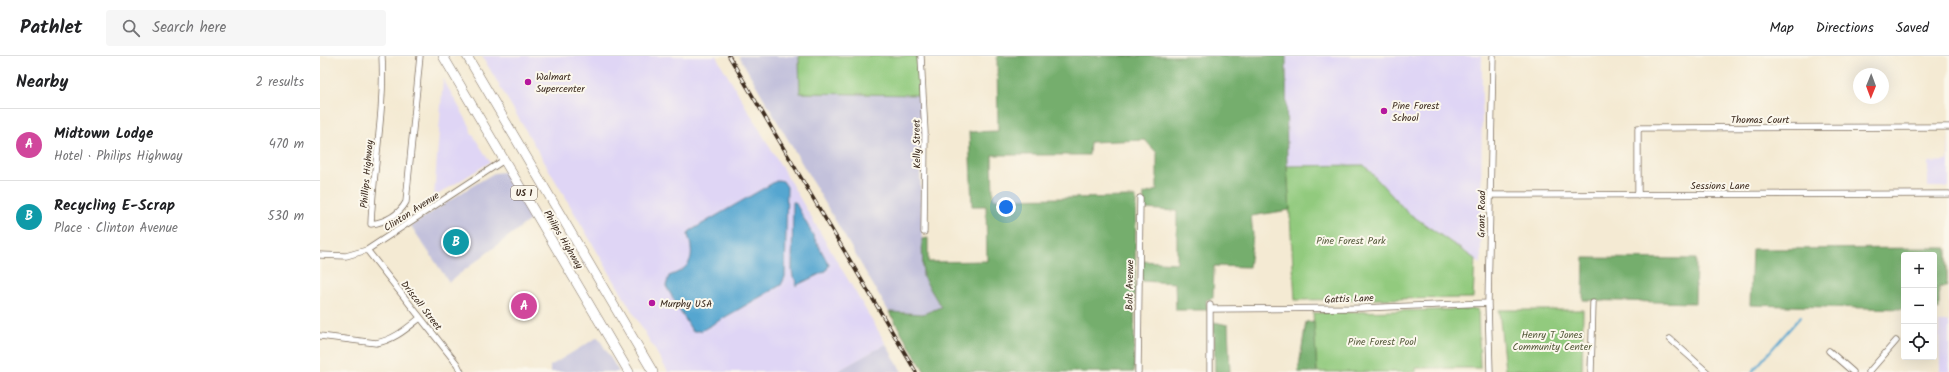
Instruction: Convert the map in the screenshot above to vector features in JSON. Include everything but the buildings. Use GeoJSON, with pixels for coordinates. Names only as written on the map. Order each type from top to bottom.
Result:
{"type":"FeatureCollection","features":[{"type":"Feature","properties":{"kind":"main road","name":"Philips Highway"},"geometry":{"type":"LineString","coordinates":[[443,56],[629,372]]}},
{"type":"Feature","properties":{"kind":"main road","name":"Philips Highway"},"geometry":{"type":"LineString","coordinates":[[467,56],[653,372]]}},
{"type":"Feature","properties":{"kind":"street","name":"Phillips Highway"},"geometry":{"type":"LineString","coordinates":[[382,56],[384,80],[372,190],[371,224],[380,222],[398,213],[406,202],[420,56]]}},
{"type":"Feature","properties":{"kind":"street","name":"Kelly Street"},"geometry":{"type":"LineString","coordinates":[[921,56],[925,133],[924,232]]}},
{"type":"Feature","properties":{"kind":"street","name":"Grant Road"},"geometry":{"type":"LineString","coordinates":[[1490,372],[1488,303],[1493,56]]}},
{"type":"Feature","properties":{"kind":"street","name":"Thomas Court"},"geometry":{"type":"LineString","coordinates":[[1638,195],[1638,128],[1949,128]]}},
{"type":"Feature","properties":{"kind":"street","name":"Clinton Avenue"},"geometry":{"type":"LineString","coordinates":[[320,255],[346,256],[367,250],[504,160]]}},
{"type":"Feature","properties":{"kind":"street","name":"Sessions Lane"},"geometry":{"type":"LineString","coordinates":[[1491,195],[1949,194]]}},
{"type":"Feature","properties":{"kind":"street","name":"Bolt Avenue"},"geometry":{"type":"LineString","coordinates":[[1138,372],[1140,198]]}},
{"type":"Feature","properties":{"kind":"street","name":"Driscoll Street"},"geometry":{"type":"LineString","coordinates":[[367,250],[457,364],[461,372]]}},
{"type":"Feature","properties":{"kind":"street","name":"Gattis Lane"},"geometry":{"type":"LineString","coordinates":[[1210,372],[1211,307],[1361,308],[1488,303]]}},
{"type":"Feature","properties":{"kind":"street"},"geometry":{"type":"LineString","coordinates":[[1591,372],[1592,303]]}},
{"type":"Feature","properties":{"kind":"street"},"geometry":{"type":"LineString","coordinates":[[320,336],[376,343],[383,342],[396,337],[420,318]]}},
{"type":"Feature","properties":{"kind":"street"},"geometry":{"type":"LineString","coordinates":[[1670,339],[1707,372]]}},
{"type":"Feature","properties":{"kind":"street"},"geometry":{"type":"LineString","coordinates":[[1869,372],[1896,341]]}},
{"type":"Feature","properties":{"kind":"street"},"geometry":{"type":"LineString","coordinates":[[1829,351],[1853,372]]}},
{"type":"Feature","properties":{"kind":"shaded area"},"geometry":{"type":"Polygon","coordinates":[[[482,56],[716,56],[886,344],[836,372],[668,372],[482,56]]]}},
{"type":"Feature","properties":{"kind":"shaded area"},"geometry":{"type":"Polygon","coordinates":[[[739,56],[799,56],[800,93],[919,95],[922,132],[920,165],[923,276],[941,307],[923,314],[889,312],[739,56]]]}},
{"type":"Feature","properties":{"kind":"shaded area","name":"Pine Forest School"},"geometry":{"type":"Polygon","coordinates":[[[1286,56],[1482,56],[1481,264],[1407,212],[1364,165],[1287,166],[1286,56]]]}},
{"type":"Feature","properties":{"kind":"shaded area"},"geometry":{"type":"Polygon","coordinates":[[[443,79],[470,126],[471,132],[490,162],[434,197],[443,79]]]}},
{"type":"Feature","properties":{"kind":"shaded area"},"geometry":{"type":"Polygon","coordinates":[[[1949,131],[1949,187],[1928,187],[1928,162],[1948,161],[1949,131]]]}},
{"type":"Feature","properties":{"kind":"shaded area"},"geometry":{"type":"Polygon","coordinates":[[[503,172],[508,176],[521,199],[530,220],[449,282],[411,226],[494,173],[503,172]]]}},
{"type":"Feature","properties":{"kind":"shaded area"},"geometry":{"type":"Polygon","coordinates":[[[1939,322],[1949,322],[1949,372],[1940,372],[1939,322]]]}},
{"type":"Feature","properties":{"kind":"shaded area"},"geometry":{"type":"Polygon","coordinates":[[[598,337],[619,372],[550,372],[550,366],[598,337]]]}},
{"type":"Feature","properties":{"kind":"shaded area"},"geometry":{"type":"Polygon","coordinates":[[[886,344],[902,372],[836,372],[886,344]]]}},
{"type":"Feature","properties":{"kind":"green space"},"geometry":{"type":"Polygon","coordinates":[[[799,56],[917,56],[919,95],[800,93],[799,56]]]}},
{"type":"Feature","properties":{"kind":"green space"},"geometry":{"type":"Polygon","coordinates":[[[997,56],[1286,56],[1287,166],[1290,210],[1251,216],[1253,235],[1249,267],[1214,266],[1213,298],[1206,300],[1207,310],[1176,310],[1175,283],[1142,281],[1141,261],[1177,263],[1177,211],[1143,209],[1144,194],[1157,190],[1157,153],[1145,140],[1090,142],[1089,155],[992,155],[993,199],[1136,197],[1134,372],[925,372],[889,312],[923,314],[941,307],[923,277],[922,239],[928,238],[928,262],[987,261],[986,206],[972,206],[969,132],[998,131],[997,56]]]}},
{"type":"Feature","properties":{"kind":"green space","name":"Pine Forest Park"},"geometry":{"type":"Polygon","coordinates":[[[1364,165],[1407,212],[1475,259],[1473,298],[1295,300],[1287,166],[1364,165]]]}},
{"type":"Feature","properties":{"kind":"green space"},"geometry":{"type":"Polygon","coordinates":[[[1947,248],[1947,287],[1939,287],[1939,310],[1937,310],[1937,252],[1901,252],[1901,309],[1750,305],[1752,249],[1947,248]]]}},
{"type":"Feature","properties":{"kind":"green space"},"geometry":{"type":"Polygon","coordinates":[[[1584,258],[1696,259],[1695,303],[1583,300],[1584,258]]]}},
{"type":"Feature","properties":{"kind":"green space","name":"Pine Forest Pool"},"geometry":{"type":"Polygon","coordinates":[[[1478,309],[1480,368],[1416,368],[1416,372],[1317,372],[1313,313],[1478,309]]]}},
{"type":"Feature","properties":{"kind":"green space","name":"Henry T Jones Community Center"},"geometry":{"type":"Polygon","coordinates":[[[1499,310],[1583,310],[1582,371],[1505,370],[1499,310]]]}},
{"type":"Feature","properties":{"kind":"green space"},"geometry":{"type":"Polygon","coordinates":[[[1314,321],[1317,372],[1298,372],[1306,322],[1314,321]]]}},
{"type":"Feature","properties":{"kind":"green space"},"geometry":{"type":"Polygon","coordinates":[[[1214,322],[1228,325],[1230,372],[1215,372],[1214,322]]]}},
{"type":"Feature","properties":{"kind":"water"},"geometry":{"type":"Polygon","coordinates":[[[778,180],[783,181],[787,187],[785,277],[781,285],[701,331],[692,331],[666,286],[669,276],[683,269],[690,261],[691,250],[688,235],[690,231],[778,180]]]}},
{"type":"Feature","properties":{"kind":"water"},"geometry":{"type":"Polygon","coordinates":[[[793,202],[795,202],[829,265],[826,271],[797,285],[795,285],[797,281],[793,277],[792,270],[793,202]]]}},
{"type":"Feature","properties":{"kind":"waterway"},"geometry":{"type":"LineString","coordinates":[[1752,372],[1801,316]]}},
{"type":"Feature","properties":{"kind":"railway"},"geometry":{"type":"LineString","coordinates":[[729,56],[916,372]]}},
{"type":"Feature","properties":{"kind":"place","name":"Walmart Supercenter"},"geometry":{"type":"Point","coordinates":[528,82]}},
{"type":"Feature","properties":{"kind":"place","name":"Pine Forest School"},"geometry":{"type":"Point","coordinates":[1384,111]}},
{"type":"Feature","properties":{"kind":"place","name":"Recycling E-Scrap"},"geometry":{"type":"Point","coordinates":[456,242]}},
{"type":"Feature","properties":{"kind":"place","name":"Murphy USA"},"geometry":{"type":"Point","coordinates":[652,303]}},
{"type":"Feature","properties":{"kind":"place","name":"Midtown Lodge"},"geometry":{"type":"Point","coordinates":[524,306]}}]}
